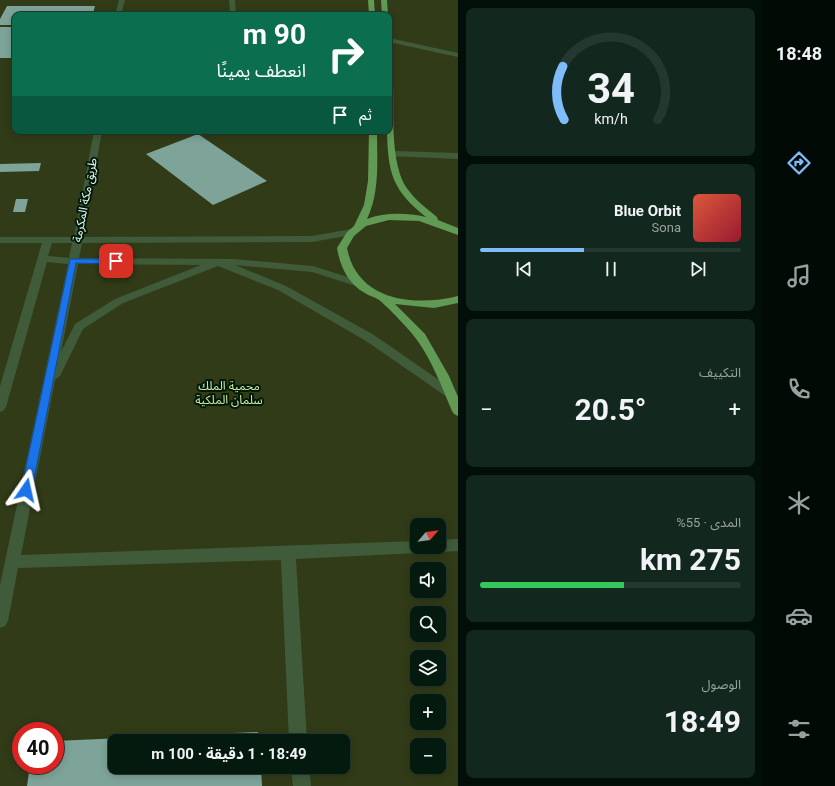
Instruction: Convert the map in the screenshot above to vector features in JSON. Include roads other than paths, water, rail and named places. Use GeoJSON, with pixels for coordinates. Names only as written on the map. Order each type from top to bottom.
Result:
{"type":"FeatureCollection","features":[{"type":"Feature","properties":{"kind":"main road"},"geometry":{"type":"LineString","coordinates":[[371,0],[372,12]]}},
{"type":"Feature","properties":{"kind":"main road"},"geometry":{"type":"LineString","coordinates":[[384,0],[385,12]]}},
{"type":"Feature","properties":{"kind":"main road"},"geometry":{"type":"LineString","coordinates":[[373,134],[372,181],[369,205],[355,230],[342,248],[344,264],[359,284],[383,298],[421,337],[444,376],[458,411]]}},
{"type":"Feature","properties":{"kind":"main road"},"geometry":{"type":"LineString","coordinates":[[392,134],[396,176],[419,208],[440,224]]}},
{"type":"Feature","properties":{"kind":"main road"},"geometry":{"type":"LineString","coordinates":[[355,230],[370,220],[397,216],[426,219],[458,232]]}},
{"type":"Feature","properties":{"kind":"main road"},"geometry":{"type":"LineString","coordinates":[[383,298],[415,305],[446,304],[458,300]]}},
{"type":"Feature","properties":{"kind":"street"},"geometry":{"type":"LineString","coordinates":[[119,12],[122,0]]}},
{"type":"Feature","properties":{"kind":"street"},"geometry":{"type":"LineString","coordinates":[[232,0],[233,12]]}},
{"type":"Feature","properties":{"kind":"street"},"geometry":{"type":"LineString","coordinates":[[392,41],[458,55]]}},
{"type":"Feature","properties":{"kind":"street","name":"طريق مكة المكرمة"},"geometry":{"type":"LineString","coordinates":[[0,621],[78,239],[97,134]]}},
{"type":"Feature","properties":{"kind":"street"},"geometry":{"type":"LineString","coordinates":[[393,154],[458,156]]}},
{"type":"Feature","properties":{"kind":"street"},"geometry":{"type":"LineString","coordinates":[[0,240],[312,239],[355,230]]}},
{"type":"Feature","properties":{"kind":"street"},"geometry":{"type":"LineString","coordinates":[[0,407],[44,259],[48,240]]}},
{"type":"Feature","properties":{"kind":"street"},"geometry":{"type":"LineString","coordinates":[[44,259],[73,261],[218,262],[313,269],[359,284]]}},
{"type":"Feature","properties":{"kind":"street"},"geometry":{"type":"LineString","coordinates":[[47,389],[79,327],[119,301],[218,262],[282,288],[370,338],[451,394]]}},
{"type":"Feature","properties":{"kind":"street"},"geometry":{"type":"LineString","coordinates":[[446,546],[458,545]]}},
{"type":"Feature","properties":{"kind":"street"},"geometry":{"type":"LineString","coordinates":[[12,562],[410,547]]}},
{"type":"Feature","properties":{"kind":"street"},"geometry":{"type":"LineString","coordinates":[[288,553],[298,734]]}},
{"type":"Feature","properties":{"kind":"street"},"geometry":{"type":"LineString","coordinates":[[301,774],[302,786]]}},
{"type":"Feature","properties":{"kind":"park label","name":"محمية الملك سلمان الملكية"},"geometry":{"type":"Point","coordinates":[229,393]}}]}
